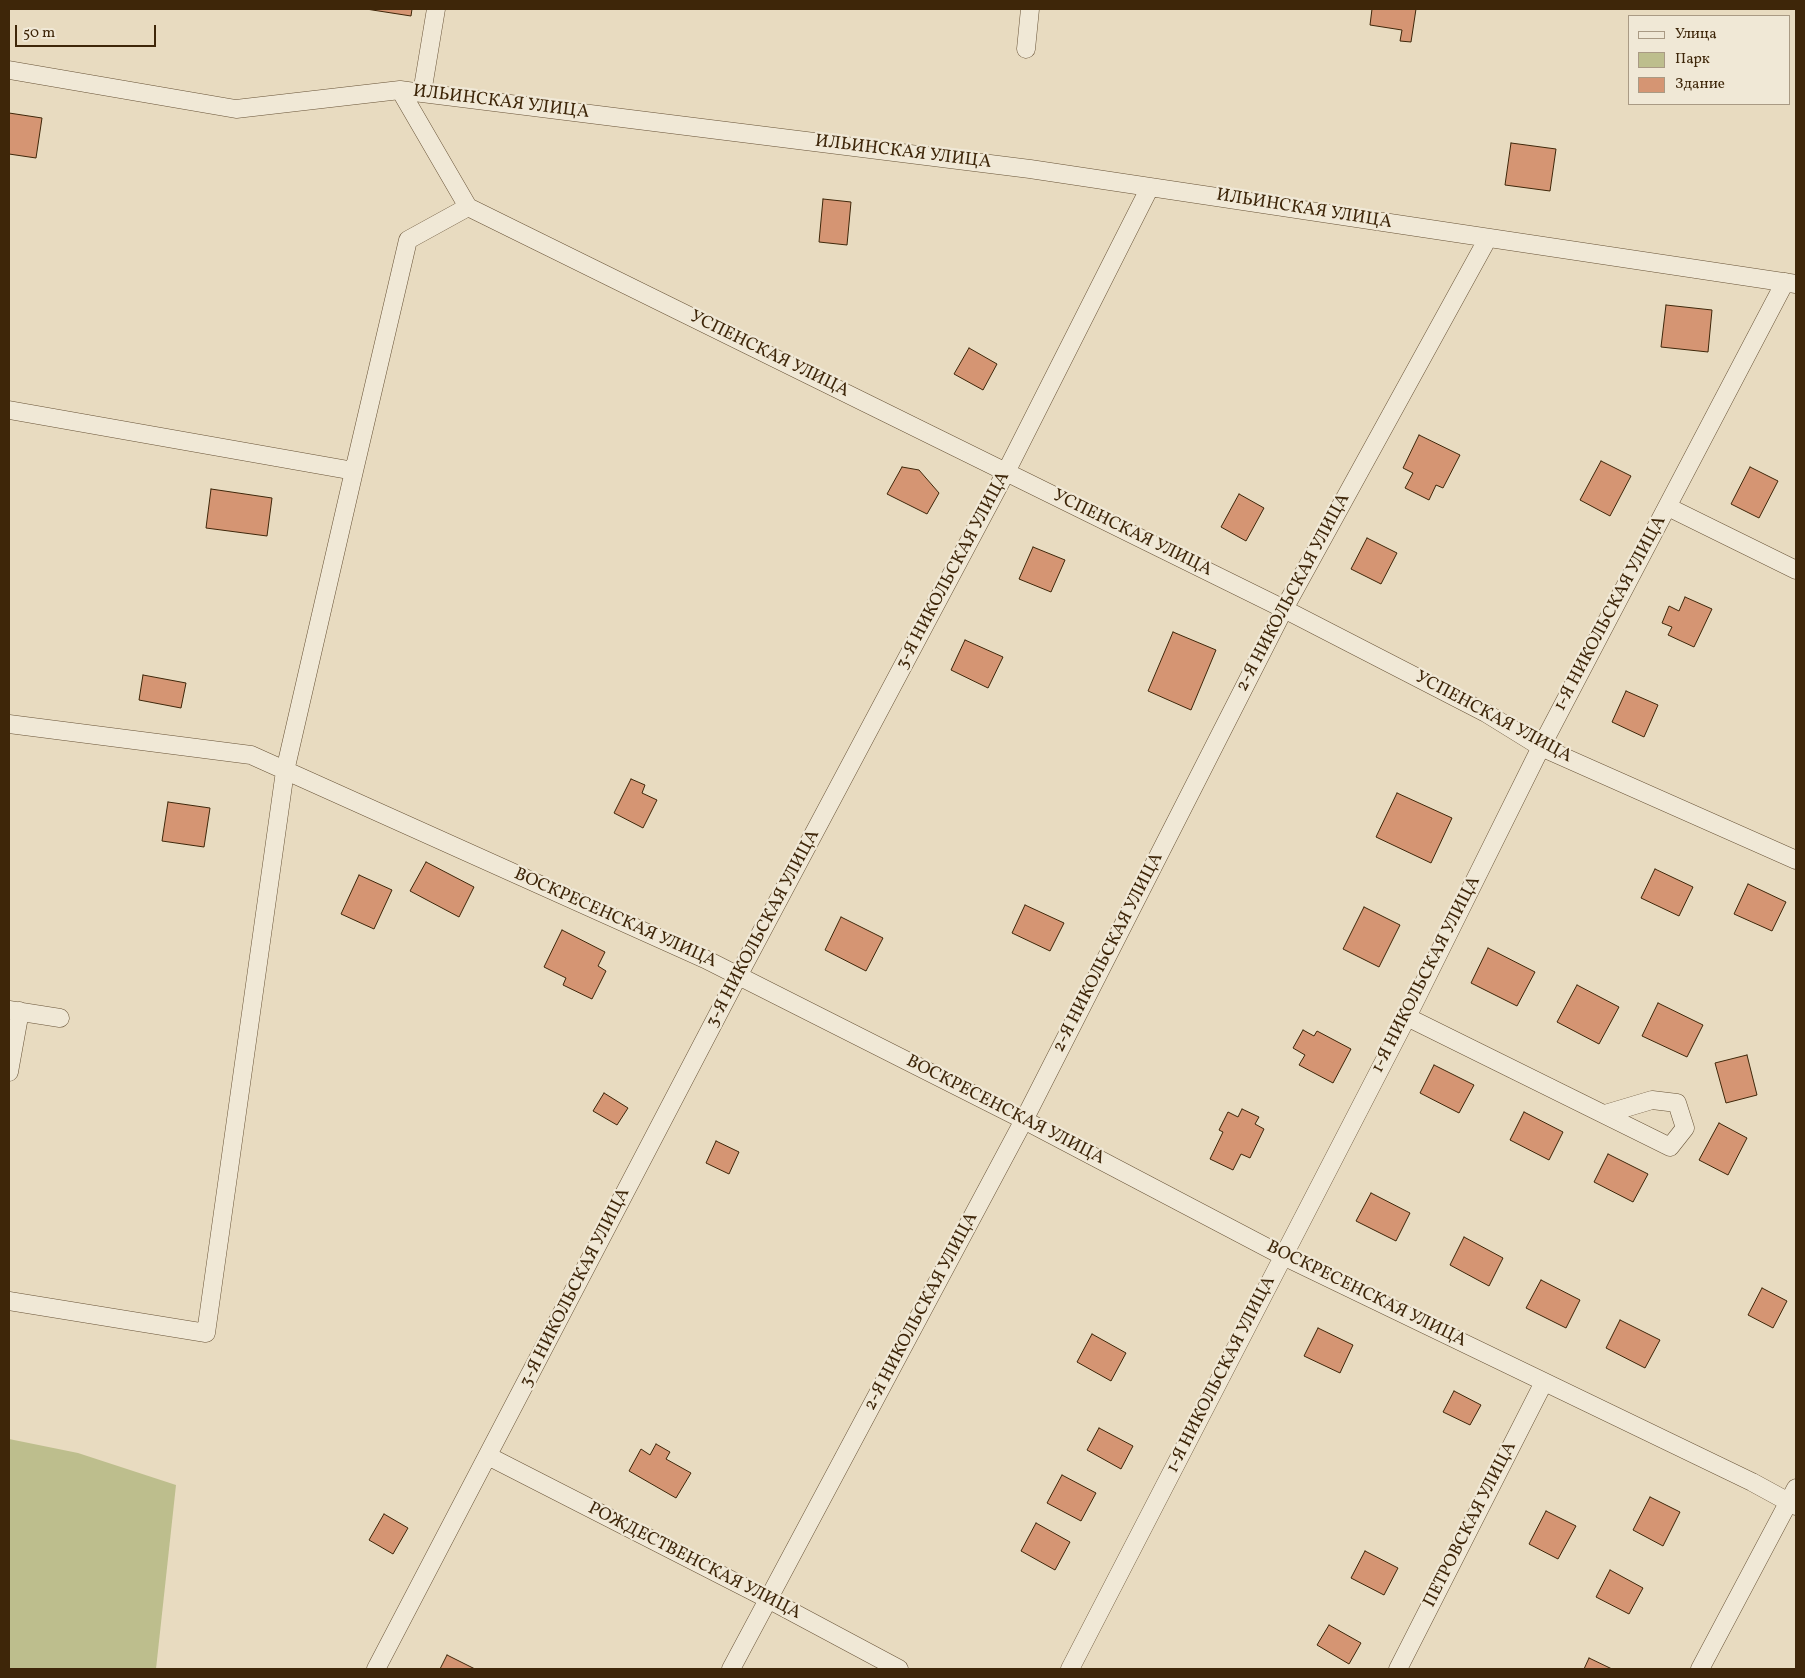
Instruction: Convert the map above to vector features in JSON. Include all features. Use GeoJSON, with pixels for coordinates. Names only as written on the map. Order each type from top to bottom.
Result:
{"type":"FeatureCollection","features":[{"type":"Feature","properties":{"kind":"street"},"geometry":{"type":"LineString","coordinates":[[422,93],[436,9]]}},
{"type":"Feature","properties":{"kind":"street"},"geometry":{"type":"LineString","coordinates":[[1026,49],[1030,9]]}},
{"type":"Feature","properties":{"kind":"street","name":"ИЛЬИНСКАЯ УЛИЦА"},"geometry":{"type":"LineString","coordinates":[[9,70],[236,109],[400,90],[1030,169],[1791,283]]}},
{"type":"Feature","properties":{"kind":"street"},"geometry":{"type":"LineString","coordinates":[[9,1301],[206,1332],[285,771],[354,471],[408,240],[468,207],[400,90]]}},
{"type":"Feature","properties":{"kind":"street","name":"3-Я НИКОЛЬСКАЯ УЛИЦА"},"geometry":{"type":"LineString","coordinates":[[376,1669],[738,976],[1006,472],[1150,187]]}},
{"type":"Feature","properties":{"kind":"street","name":"УСПЕНСКАЯ УЛИЦА"},"geometry":{"type":"LineString","coordinates":[[468,207],[1284,609],[1486,713],[1541,747],[1796,860]]}},
{"type":"Feature","properties":{"kind":"street","name":"2-Я НИКОЛЬСКАЯ УЛИЦА"},"geometry":{"type":"LineString","coordinates":[[732,1669],[1024,1120],[1284,609],[1488,238]]}},
{"type":"Feature","properties":{"kind":"street","name":"1-Я НИКОЛЬСКАЯ УЛИЦА"},"geometry":{"type":"LineString","coordinates":[[1070,1669],[1407,1017],[1541,747],[1668,507],[1791,283]]}},
{"type":"Feature","properties":{"kind":"street"},"geometry":{"type":"LineString","coordinates":[[9,410],[354,471]]}},
{"type":"Feature","properties":{"kind":"street"},"geometry":{"type":"LineString","coordinates":[[1668,507],[1796,570]]}},
{"type":"Feature","properties":{"kind":"street","name":"ВОСКРЕСЕНСКАЯ УЛИЦА"},"geometry":{"type":"LineString","coordinates":[[9,724],[251,755],[705,959],[1024,1120],[1283,1256],[1752,1482],[1794,1498]]}},
{"type":"Feature","properties":{"kind":"street"},"geometry":{"type":"LineString","coordinates":[[9,1072],[14,1010],[60,1018]]}},
{"type":"Feature","properties":{"kind":"street"},"geometry":{"type":"LineString","coordinates":[[1407,1017],[1605,1114]]}},
{"type":"Feature","properties":{"kind":"street","name":"ПЕТРОВСКАЯ УЛИЦА"},"geometry":{"type":"LineString","coordinates":[[1398,1669],[1544,1382]]}},
{"type":"Feature","properties":{"kind":"street","name":"РОЖДЕСТВЕНСКАЯ УЛИЦА"},"geometry":{"type":"LineString","coordinates":[[488,1456],[768,1599],[899,1669]]}},
{"type":"Feature","properties":{"kind":"street"},"geometry":{"type":"LineString","coordinates":[[1700,1669],[1794,1498]]}},
{"type":"Feature","properties":{"kind":"green space"},"geometry":{"type":"Polygon","coordinates":[[[9,1439],[78,1453],[176,1485],[156,1669],[9,1669],[9,1439]]]}},
{"type":"Feature","properties":{"kind":"building"},"geometry":{"type":"Polygon","coordinates":[[[366,9],[412,9],[411,16],[366,9]]]}},
{"type":"Feature","properties":{"kind":"building"},"geometry":{"type":"Polygon","coordinates":[[[1372,9],[1416,9],[1411,42],[1400,41],[1402,30],[1370,25],[1372,9]]]}},
{"type":"Feature","properties":{"kind":"building"},"geometry":{"type":"Polygon","coordinates":[[[9,113],[42,118],[36,158],[9,154],[9,113]]]}},
{"type":"Feature","properties":{"kind":"building"},"geometry":{"type":"Polygon","coordinates":[[[1511,143],[1556,149],[1550,191],[1505,185],[1511,143]]]}},
{"type":"Feature","properties":{"kind":"building"},"geometry":{"type":"Polygon","coordinates":[[[823,199],[851,202],[847,245],[819,242],[823,199]]]}},
{"type":"Feature","properties":{"kind":"building"},"geometry":{"type":"Polygon","coordinates":[[[1666,305],[1712,310],[1708,352],[1661,347],[1666,305]]]}},
{"type":"Feature","properties":{"kind":"building"},"geometry":{"type":"Polygon","coordinates":[[[969,348],[997,364],[983,390],[954,374],[969,348]]]}},
{"type":"Feature","properties":{"kind":"building"},"geometry":{"type":"Polygon","coordinates":[[[1419,435],[1460,455],[1443,488],[1436,485],[1429,500],[1405,488],[1413,473],[1403,468],[1419,435]]]}},
{"type":"Feature","properties":{"kind":"building"},"geometry":{"type":"Polygon","coordinates":[[[1601,461],[1631,476],[1610,516],[1580,500],[1601,461]]]}},
{"type":"Feature","properties":{"kind":"building"},"geometry":{"type":"Polygon","coordinates":[[[902,467],[919,470],[939,493],[927,514],[887,494],[902,467]]]}},
{"type":"Feature","properties":{"kind":"building"},"geometry":{"type":"Polygon","coordinates":[[[1750,467],[1778,481],[1759,518],[1731,504],[1750,467]]]}},
{"type":"Feature","properties":{"kind":"building"},"geometry":{"type":"Polygon","coordinates":[[[211,489],[272,498],[267,536],[206,528],[211,489]]]}},
{"type":"Feature","properties":{"kind":"building"},"geometry":{"type":"Polygon","coordinates":[[[1239,494],[1264,508],[1246,541],[1221,527],[1239,494]]]}},
{"type":"Feature","properties":{"kind":"building"},"geometry":{"type":"Polygon","coordinates":[[[1367,538],[1397,553],[1381,584],[1351,569],[1367,538]]]}},
{"type":"Feature","properties":{"kind":"building"},"geometry":{"type":"Polygon","coordinates":[[[1033,547],[1065,560],[1051,592],[1019,579],[1033,547]]]}},
{"type":"Feature","properties":{"kind":"building"},"geometry":{"type":"Polygon","coordinates":[[[1685,597],[1712,609],[1694,647],[1668,635],[1672,627],[1662,623],[1669,606],[1679,611],[1685,597]]]}},
{"type":"Feature","properties":{"kind":"building"},"geometry":{"type":"Polygon","coordinates":[[[1173,632],[1216,650],[1191,710],[1148,691],[1173,632]]]}},
{"type":"Feature","properties":{"kind":"building"},"geometry":{"type":"Polygon","coordinates":[[[965,640],[1003,657],[988,688],[951,670],[965,640]]]}},
{"type":"Feature","properties":{"kind":"building"},"geometry":{"type":"Polygon","coordinates":[[[143,675],[186,683],[181,708],[139,700],[143,675]]]}},
{"type":"Feature","properties":{"kind":"building"},"geometry":{"type":"Polygon","coordinates":[[[1626,691],[1658,705],[1644,737],[1612,722],[1626,691]]]}},
{"type":"Feature","properties":{"kind":"building"},"geometry":{"type":"Polygon","coordinates":[[[631,779],[645,785],[642,793],[657,800],[643,828],[614,813],[631,779]]]}},
{"type":"Feature","properties":{"kind":"building"},"geometry":{"type":"Polygon","coordinates":[[[1397,793],[1452,818],[1431,863],[1376,837],[1397,793]]]}},
{"type":"Feature","properties":{"kind":"building"},"geometry":{"type":"Polygon","coordinates":[[[168,802],[210,808],[204,847],[162,841],[168,802]]]}},
{"type":"Feature","properties":{"kind":"building"},"geometry":{"type":"Polygon","coordinates":[[[426,862],[474,887],[459,917],[410,891],[426,862]]]}},
{"type":"Feature","properties":{"kind":"building"},"geometry":{"type":"Polygon","coordinates":[[[1655,869],[1693,887],[1679,916],[1641,898],[1655,869]]]}},
{"type":"Feature","properties":{"kind":"building"},"geometry":{"type":"Polygon","coordinates":[[[359,875],[392,890],[374,929],[341,914],[359,875]]]}},
{"type":"Feature","properties":{"kind":"building"},"geometry":{"type":"Polygon","coordinates":[[[1748,884],[1786,902],[1772,931],[1734,914],[1748,884]]]}},
{"type":"Feature","properties":{"kind":"building"},"geometry":{"type":"Polygon","coordinates":[[[1025,905],[1064,923],[1050,951],[1012,933],[1025,905]]]}},
{"type":"Feature","properties":{"kind":"building"},"geometry":{"type":"Polygon","coordinates":[[[1364,907],[1400,925],[1379,967],[1343,949],[1364,907]]]}},
{"type":"Feature","properties":{"kind":"building"},"geometry":{"type":"Polygon","coordinates":[[[841,917],[883,938],[866,971],[825,950],[841,917]]]}},
{"type":"Feature","properties":{"kind":"building"},"geometry":{"type":"Polygon","coordinates":[[[562,930],[605,952],[598,966],[606,971],[592,999],[563,985],[566,978],[544,967],[562,930]]]}},
{"type":"Feature","properties":{"kind":"building"},"geometry":{"type":"Polygon","coordinates":[[[1488,948],[1535,972],[1517,1006],[1471,983],[1488,948]]]}},
{"type":"Feature","properties":{"kind":"building"},"geometry":{"type":"Polygon","coordinates":[[[1577,985],[1619,1007],[1599,1044],[1557,1022],[1577,985]]]}},
{"type":"Feature","properties":{"kind":"building"},"geometry":{"type":"Polygon","coordinates":[[[1658,1003],[1703,1025],[1687,1057],[1642,1036],[1658,1003]]]}},
{"type":"Feature","properties":{"kind":"building"},"geometry":{"type":"Polygon","coordinates":[[[1303,1030],[1314,1036],[1317,1031],[1351,1049],[1333,1083],[1299,1065],[1305,1055],[1293,1048],[1303,1030]]]}},
{"type":"Feature","properties":{"kind":"building"},"geometry":{"type":"Polygon","coordinates":[[[1747,1055],[1757,1095],[1726,1103],[1715,1063],[1747,1055]]]}},
{"type":"Feature","properties":{"kind":"building"},"geometry":{"type":"Polygon","coordinates":[[[1434,1065],[1474,1085],[1459,1113],[1420,1093],[1434,1065]]]}},
{"type":"Feature","properties":{"kind":"building"},"geometry":{"type":"Polygon","coordinates":[[[604,1093],[628,1108],[617,1125],[593,1111],[604,1093]]]}},
{"type":"Feature","properties":{"kind":"building"},"geometry":{"type":"Polygon","coordinates":[[[1242,1109],[1259,1117],[1255,1124],[1264,1129],[1250,1158],[1241,1154],[1233,1170],[1210,1159],[1223,1132],[1219,1130],[1228,1112],[1238,1117],[1242,1109]]]}},
{"type":"Feature","properties":{"kind":"building"},"geometry":{"type":"Polygon","coordinates":[[[1524,1112],[1563,1132],[1549,1160],[1510,1140],[1524,1112]]]}},
{"type":"Feature","properties":{"kind":"building"},"geometry":{"type":"Polygon","coordinates":[[[1719,1123],[1747,1138],[1728,1175],[1699,1160],[1719,1123]]]}},
{"type":"Feature","properties":{"kind":"building"},"geometry":{"type":"Polygon","coordinates":[[[716,1141],[739,1152],[729,1174],[706,1163],[716,1141]]]}},
{"type":"Feature","properties":{"kind":"building"},"geometry":{"type":"Polygon","coordinates":[[[1608,1154],[1648,1174],[1633,1202],[1594,1182],[1608,1154]]]}},
{"type":"Feature","properties":{"kind":"building"},"geometry":{"type":"Polygon","coordinates":[[[1371,1193],[1410,1213],[1396,1241],[1356,1221],[1371,1193]]]}},
{"type":"Feature","properties":{"kind":"building"},"geometry":{"type":"Polygon","coordinates":[[[1464,1237],[1503,1258],[1489,1286],[1450,1265],[1464,1237]]]}},
{"type":"Feature","properties":{"kind":"building"},"geometry":{"type":"Polygon","coordinates":[[[1541,1280],[1580,1300],[1566,1328],[1526,1308],[1541,1280]]]}},
{"type":"Feature","properties":{"kind":"building"},"geometry":{"type":"Polygon","coordinates":[[[1762,1288],[1787,1301],[1773,1328],[1748,1315],[1762,1288]]]}},
{"type":"Feature","properties":{"kind":"building"},"geometry":{"type":"Polygon","coordinates":[[[1620,1320],[1660,1340],[1645,1368],[1606,1348],[1620,1320]]]}},
{"type":"Feature","properties":{"kind":"building"},"geometry":{"type":"Polygon","coordinates":[[[1318,1328],[1353,1345],[1340,1373],[1304,1356],[1318,1328]]]}},
{"type":"Feature","properties":{"kind":"building"},"geometry":{"type":"Polygon","coordinates":[[[1092,1334],[1126,1353],[1111,1381],[1077,1362],[1092,1334]]]}},
{"type":"Feature","properties":{"kind":"building"},"geometry":{"type":"Polygon","coordinates":[[[1454,1391],[1481,1405],[1470,1425],[1443,1412],[1454,1391]]]}},
{"type":"Feature","properties":{"kind":"building"},"geometry":{"type":"Polygon","coordinates":[[[1099,1428],[1133,1446],[1121,1469],[1087,1450],[1099,1428]]]}},
{"type":"Feature","properties":{"kind":"building"},"geometry":{"type":"Polygon","coordinates":[[[656,1444],[670,1452],[666,1459],[691,1473],[676,1498],[629,1471],[641,1449],[650,1455],[656,1444]]]}},
{"type":"Feature","properties":{"kind":"building"},"geometry":{"type":"Polygon","coordinates":[[[1062,1475],[1096,1493],[1081,1521],[1047,1503],[1062,1475]]]}},
{"type":"Feature","properties":{"kind":"building"},"geometry":{"type":"Polygon","coordinates":[[[1650,1497],[1680,1512],[1663,1546],[1633,1530],[1650,1497]]]}},
{"type":"Feature","properties":{"kind":"building"},"geometry":{"type":"Polygon","coordinates":[[[1546,1511],[1576,1526],[1558,1559],[1529,1544],[1546,1511]]]}},
{"type":"Feature","properties":{"kind":"building"},"geometry":{"type":"Polygon","coordinates":[[[384,1514],[408,1528],[393,1554],[369,1540],[384,1514]]]}},
{"type":"Feature","properties":{"kind":"building"},"geometry":{"type":"Polygon","coordinates":[[[1036,1523],[1070,1542],[1055,1570],[1021,1551],[1036,1523]]]}},
{"type":"Feature","properties":{"kind":"building"},"geometry":{"type":"Polygon","coordinates":[[[1365,1551],[1398,1568],[1384,1595],[1351,1578],[1365,1551]]]}},
{"type":"Feature","properties":{"kind":"building"},"geometry":{"type":"Polygon","coordinates":[[[1610,1570],[1643,1588],[1629,1614],[1596,1597],[1610,1570]]]}},
{"type":"Feature","properties":{"kind":"building"},"geometry":{"type":"Polygon","coordinates":[[[1329,1625],[1361,1643],[1349,1664],[1317,1645],[1329,1625]]]}},
{"type":"Feature","properties":{"kind":"building"},"geometry":{"type":"Polygon","coordinates":[[[447,1655],[475,1669],[440,1669],[447,1655]]]}},
{"type":"Feature","properties":{"kind":"building"},"geometry":{"type":"Polygon","coordinates":[[[1589,1658],[1612,1669],[1584,1669],[1589,1658]]]}}]}
